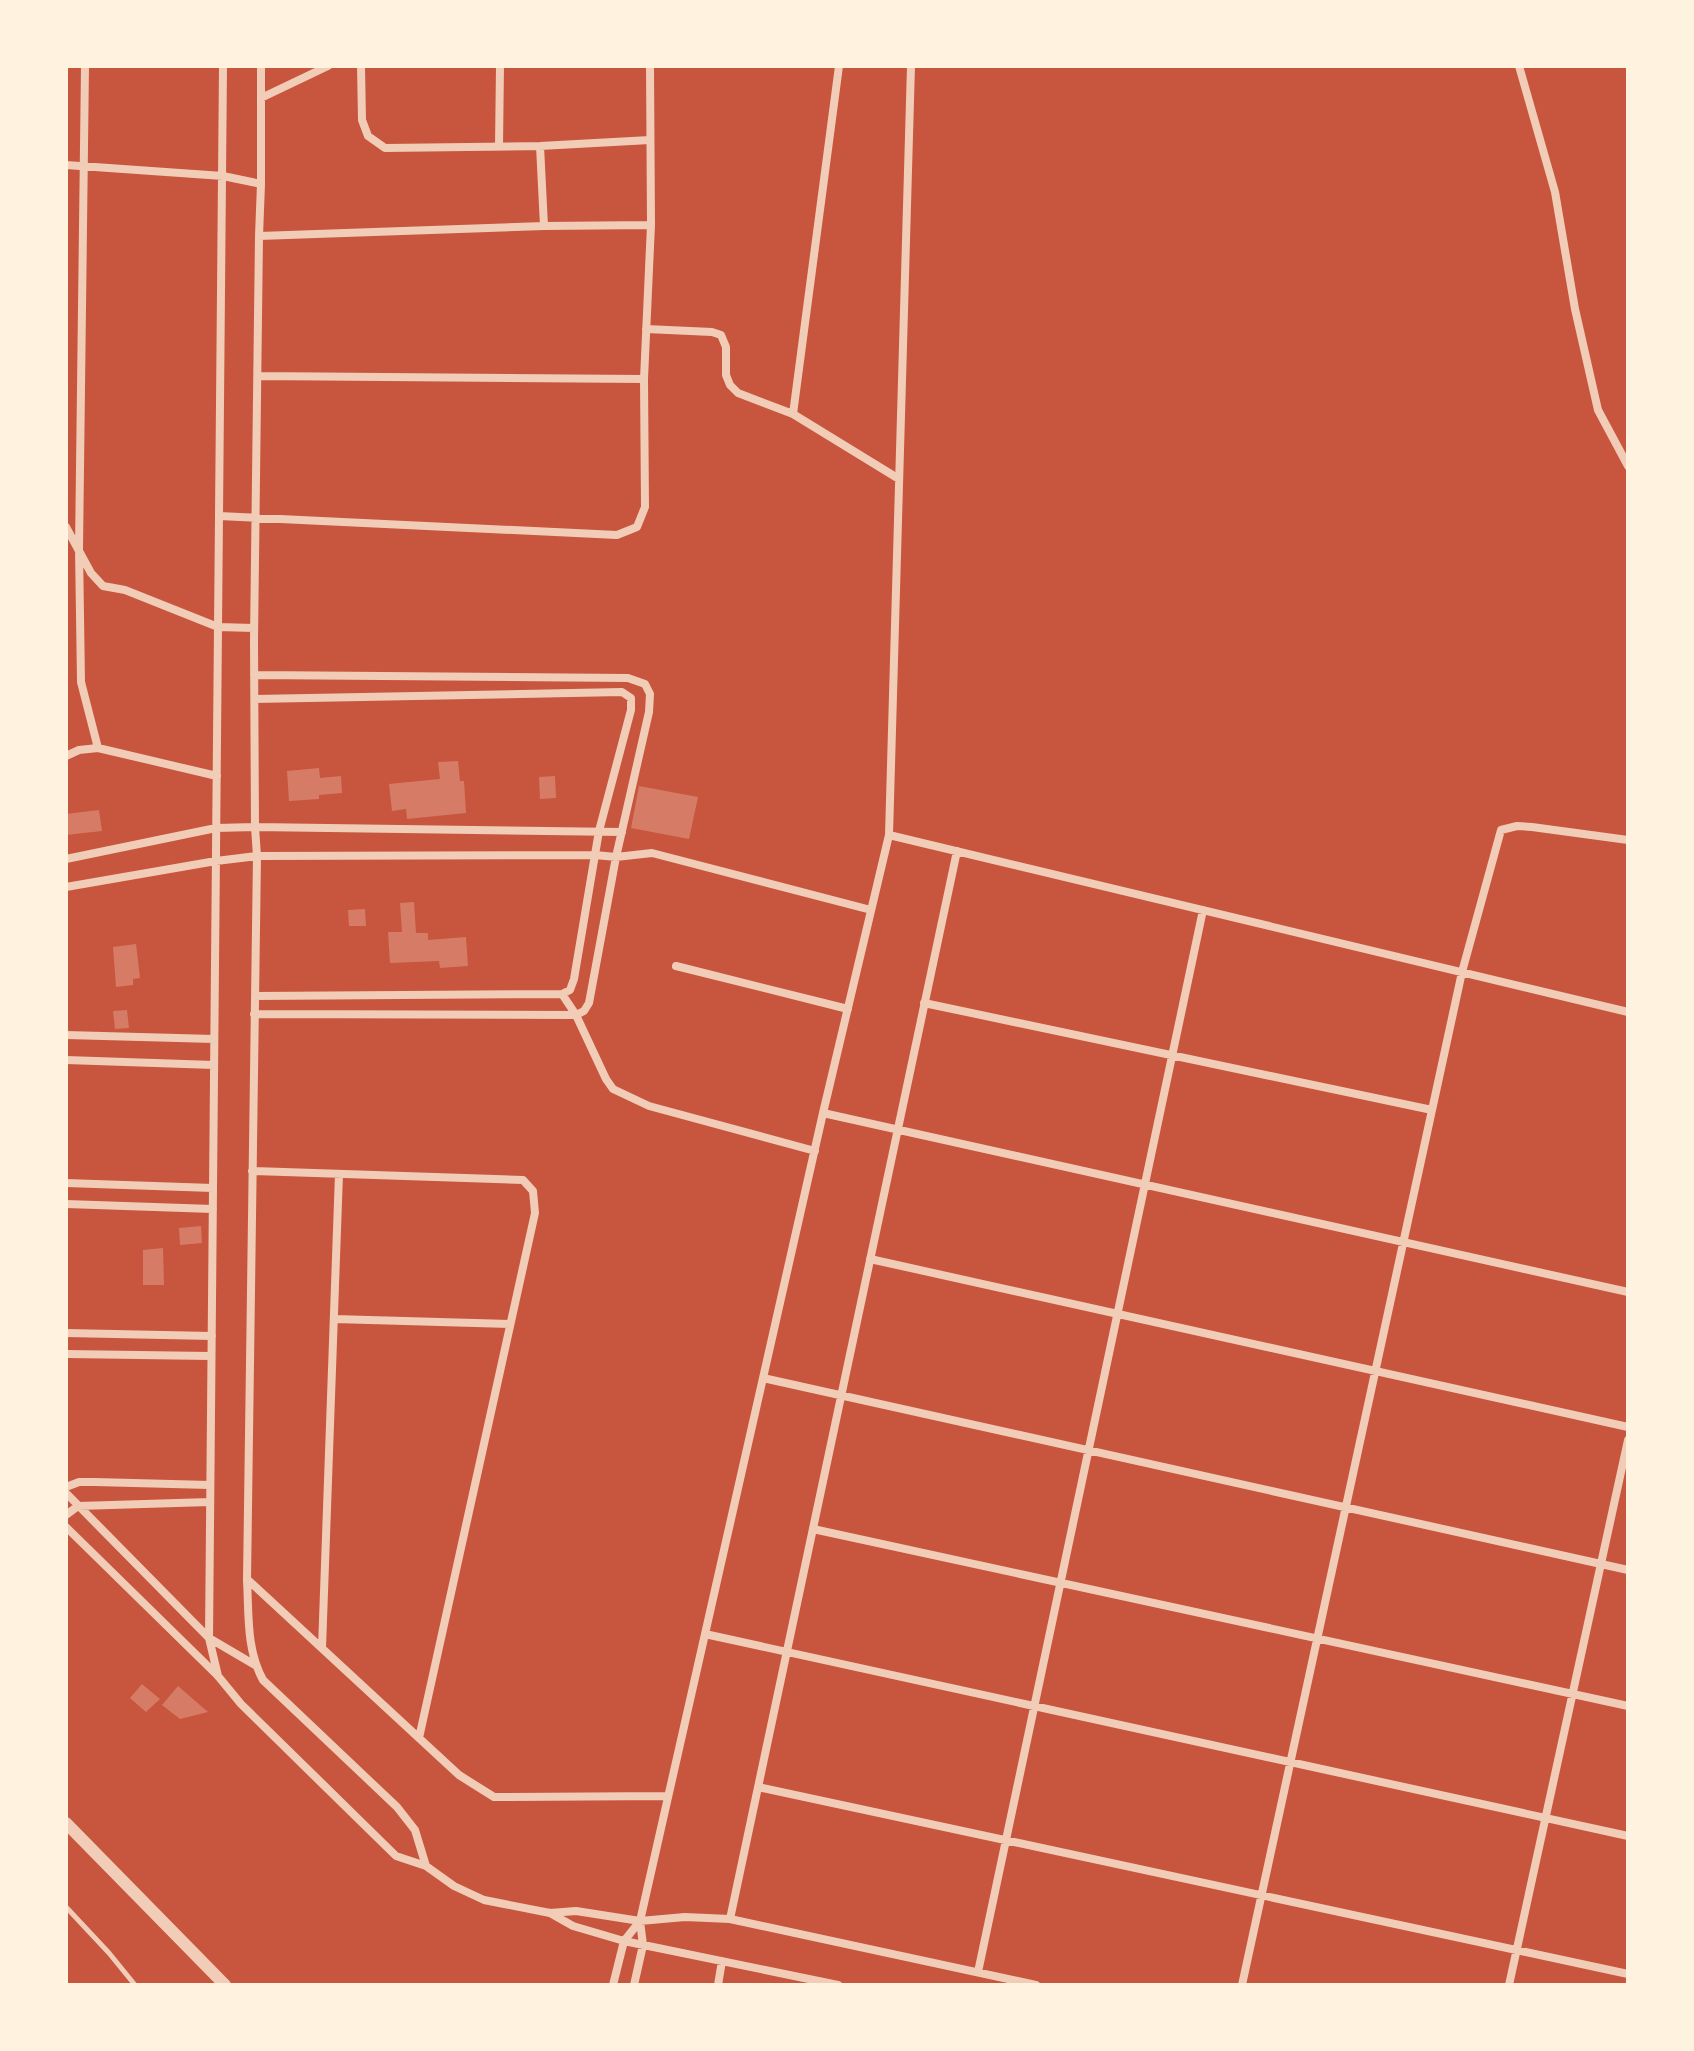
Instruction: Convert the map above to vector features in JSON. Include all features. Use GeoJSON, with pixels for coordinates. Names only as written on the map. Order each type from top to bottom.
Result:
{"type":"FeatureCollection","features":[{"type":"Feature","properties":{"kind":"street"},"geometry":{"type":"LineString","coordinates":[[85,66],[79,549],[81,682],[98,748]]}},
{"type":"Feature","properties":{"kind":"street"},"geometry":{"type":"LineString","coordinates":[[218,1676],[209,1638],[223,66]]}},
{"type":"Feature","properties":{"kind":"street"},"geometry":{"type":"LineString","coordinates":[[261,66],[254,628],[257,856],[247,1580],[250,1637],[255,1665],[263,1680],[397,1807],[415,1830],[426,1866]]}},
{"type":"Feature","properties":{"kind":"street"},"geometry":{"type":"LineString","coordinates":[[261,98],[328,66]]}},
{"type":"Feature","properties":{"kind":"street"},"geometry":{"type":"LineString","coordinates":[[361,66],[362,120],[368,136],[385,148],[540,146],[650,140]]}},
{"type":"Feature","properties":{"kind":"street"},"geometry":{"type":"LineString","coordinates":[[499,146],[500,66]]}},
{"type":"Feature","properties":{"kind":"street"},"geometry":{"type":"LineString","coordinates":[[219,516],[617,535],[637,527],[645,507],[644,379],[651,225],[650,66]]}},
{"type":"Feature","properties":{"kind":"street"},"geometry":{"type":"LineString","coordinates":[[793,414],[839,66]]}},
{"type":"Feature","properties":{"kind":"street"},"geometry":{"type":"LineString","coordinates":[[634,1985],[643,1945],[640,1921],[889,835],[911,66]]}},
{"type":"Feature","properties":{"kind":"street"},"geometry":{"type":"LineString","coordinates":[[1519,66],[1555,192],[1575,309],[1598,410],[1628,466]]}},
{"type":"Feature","properties":{"kind":"street"},"geometry":{"type":"LineString","coordinates":[[540,146],[544,226]]}},
{"type":"Feature","properties":{"kind":"street"},"geometry":{"type":"LineString","coordinates":[[66,165],[223,176],[261,184]]}},
{"type":"Feature","properties":{"kind":"street"},"geometry":{"type":"LineString","coordinates":[[259,236],[651,225]]}},
{"type":"Feature","properties":{"kind":"street"},"geometry":{"type":"LineString","coordinates":[[646,329],[721,335],[726,347],[726,375],[738,393],[793,414],[899,479]]}},
{"type":"Feature","properties":{"kind":"street"},"geometry":{"type":"LineString","coordinates":[[258,376],[644,379]]}},
{"type":"Feature","properties":{"kind":"street"},"geometry":{"type":"LineString","coordinates":[[66,527],[91,573],[103,586],[125,590],[218,627],[254,628]]}},
{"type":"Feature","properties":{"kind":"street"},"geometry":{"type":"LineString","coordinates":[[254,675],[628,678],[645,684],[650,694],[649,712],[616,857],[589,1003],[584,1011],[576,1015],[254,1014]]}},
{"type":"Feature","properties":{"kind":"street"},"geometry":{"type":"LineString","coordinates":[[255,699],[622,692],[631,698],[631,710],[599,831],[570,990],[562,994],[255,996]]}},
{"type":"Feature","properties":{"kind":"street"},"geometry":{"type":"LineString","coordinates":[[66,756],[79,750],[98,748],[217,776]]}},
{"type":"Feature","properties":{"kind":"street"},"geometry":{"type":"LineString","coordinates":[[1242,1985],[1462,972],[1501,830],[1517,826],[1532,827],[1628,840]]}},
{"type":"Feature","properties":{"kind":"street"},"geometry":{"type":"LineString","coordinates":[[66,859],[216,828],[622,832]]}},
{"type":"Feature","properties":{"kind":"street"},"geometry":{"type":"LineString","coordinates":[[889,835],[1628,1012]]}},
{"type":"Feature","properties":{"kind":"street"},"geometry":{"type":"LineString","coordinates":[[730,1919],[957,851]]}},
{"type":"Feature","properties":{"kind":"street"},"geometry":{"type":"LineString","coordinates":[[66,887],[257,856],[616,857],[652,853],[871,910]]}},
{"type":"Feature","properties":{"kind":"street"},"geometry":{"type":"LineString","coordinates":[[978,1972],[1203,910]]}},
{"type":"Feature","properties":{"kind":"street"},"geometry":{"type":"LineString","coordinates":[[676,966],[848,1009]]}},
{"type":"Feature","properties":{"kind":"street"},"geometry":{"type":"LineString","coordinates":[[562,994],[576,1015],[613,1089],[649,1106],[815,1151]]}},
{"type":"Feature","properties":{"kind":"street"},"geometry":{"type":"LineString","coordinates":[[924,1003],[1432,1110]]}},
{"type":"Feature","properties":{"kind":"street"},"geometry":{"type":"LineString","coordinates":[[66,1035],[214,1039]]}},
{"type":"Feature","properties":{"kind":"street"},"geometry":{"type":"LineString","coordinates":[[66,1060],[214,1065]]}},
{"type":"Feature","properties":{"kind":"street"},"geometry":{"type":"LineString","coordinates":[[823,1113],[1628,1292]]}},
{"type":"Feature","properties":{"kind":"street"},"geometry":{"type":"LineString","coordinates":[[252,1171],[523,1180],[533,1191],[535,1213],[419,1738]]}},
{"type":"Feature","properties":{"kind":"street"},"geometry":{"type":"LineString","coordinates":[[322,1648],[339,1174]]}},
{"type":"Feature","properties":{"kind":"street"},"geometry":{"type":"LineString","coordinates":[[66,1183],[213,1188]]}},
{"type":"Feature","properties":{"kind":"street"},"geometry":{"type":"LineString","coordinates":[[66,1204],[213,1209]]}},
{"type":"Feature","properties":{"kind":"street"},"geometry":{"type":"LineString","coordinates":[[870,1259],[1628,1427]]}},
{"type":"Feature","properties":{"kind":"street"},"geometry":{"type":"LineString","coordinates":[[334,1319],[510,1324]]}},
{"type":"Feature","properties":{"kind":"street"},"geometry":{"type":"LineString","coordinates":[[66,1333],[212,1336]]}},
{"type":"Feature","properties":{"kind":"street"},"geometry":{"type":"LineString","coordinates":[[66,1354],[211,1356]]}},
{"type":"Feature","properties":{"kind":"street"},"geometry":{"type":"LineString","coordinates":[[763,1378],[1628,1570]]}},
{"type":"Feature","properties":{"kind":"street"},"geometry":{"type":"LineString","coordinates":[[1509,1985],[1628,1440]]}},
{"type":"Feature","properties":{"kind":"street"},"geometry":{"type":"LineString","coordinates":[[210,1485],[79,1482],[66,1490],[78,1506],[209,1638],[255,1665]]}},
{"type":"Feature","properties":{"kind":"street"},"geometry":{"type":"LineString","coordinates":[[66,1515],[78,1506],[210,1502]]}},
{"type":"Feature","properties":{"kind":"street"},"geometry":{"type":"LineString","coordinates":[[66,1527],[396,1856],[426,1866],[454,1886],[484,1900],[550,1913],[576,1911],[640,1921],[685,1917],[730,1919],[1036,1985]]}},
{"type":"Feature","properties":{"kind":"street"},"geometry":{"type":"LineString","coordinates":[[813,1529],[1628,1706]]}},
{"type":"Feature","properties":{"kind":"street"},"geometry":{"type":"LineString","coordinates":[[247,1580],[459,1775],[494,1797],[668,1796]]}},
{"type":"Feature","properties":{"kind":"street"},"geometry":{"type":"LineString","coordinates":[[705,1634],[1628,1836]]}},
{"type":"Feature","properties":{"kind":"street"},"geometry":{"type":"LineString","coordinates":[[758,1787],[1628,1974]]}},
{"type":"Feature","properties":{"kind":"street"},"geometry":{"type":"LineString","coordinates":[[66,1823],[225,1985]]}},
{"type":"Feature","properties":{"kind":"street"},"geometry":{"type":"LineString","coordinates":[[550,1913],[573,1926],[624,1941],[838,1985]]}},
{"type":"Feature","properties":{"kind":"street"},"geometry":{"type":"LineString","coordinates":[[613,1985],[624,1941],[640,1921]]}},
{"type":"Feature","properties":{"kind":"street"},"geometry":{"type":"LineString","coordinates":[[718,1985],[722,1961]]}},
{"type":"Feature","properties":{"kind":"lane"},"geometry":{"type":"LineString","coordinates":[[66,1907],[135,1985]]}},
{"type":"Feature","properties":{"kind":"building"},"geometry":{"type":"Polygon","coordinates":[[[458,761],[460,781],[464,781],[466,813],[407,819],[406,809],[392,811],[389,784],[440,779],[438,762],[458,761]]]}},
{"type":"Feature","properties":{"kind":"building"},"geometry":{"type":"Polygon","coordinates":[[[319,768],[320,778],[341,776],[342,793],[319,795],[319,799],[289,801],[287,771],[319,768]]]}},
{"type":"Feature","properties":{"kind":"building"},"geometry":{"type":"Polygon","coordinates":[[[555,776],[556,798],[540,799],[539,777],[555,776]]]}},
{"type":"Feature","properties":{"kind":"building"},"geometry":{"type":"Polygon","coordinates":[[[639,786],[698,797],[689,839],[631,828],[639,786]]]}},
{"type":"Feature","properties":{"kind":"building"},"geometry":{"type":"Polygon","coordinates":[[[99,810],[102,831],[66,835],[66,814],[99,810]]]}},
{"type":"Feature","properties":{"kind":"building"},"geometry":{"type":"Polygon","coordinates":[[[414,902],[416,933],[428,933],[428,940],[466,937],[468,966],[440,968],[439,961],[390,963],[388,932],[402,932],[400,903],[414,902]]]}},
{"type":"Feature","properties":{"kind":"building"},"geometry":{"type":"Polygon","coordinates":[[[365,909],[366,926],[349,926],[348,910],[365,909]]]}},
{"type":"Feature","properties":{"kind":"building"},"geometry":{"type":"Polygon","coordinates":[[[136,944],[140,978],[133,979],[133,985],[116,987],[113,947],[136,944]]]}},
{"type":"Feature","properties":{"kind":"building"},"geometry":{"type":"Polygon","coordinates":[[[127,1010],[129,1028],[115,1029],[113,1011],[127,1010]]]}},
{"type":"Feature","properties":{"kind":"building"},"geometry":{"type":"Polygon","coordinates":[[[201,1226],[202,1243],[180,1245],[179,1228],[201,1226]]]}},
{"type":"Feature","properties":{"kind":"building"},"geometry":{"type":"Polygon","coordinates":[[[163,1248],[164,1285],[143,1285],[143,1250],[163,1248]]]}},
{"type":"Feature","properties":{"kind":"building"},"geometry":{"type":"Polygon","coordinates":[[[142,1684],[160,1699],[146,1712],[130,1698],[142,1684]]]}},
{"type":"Feature","properties":{"kind":"building"},"geometry":{"type":"Polygon","coordinates":[[[178,1686],[208,1712],[180,1719],[162,1705],[178,1686]]]}}]}
